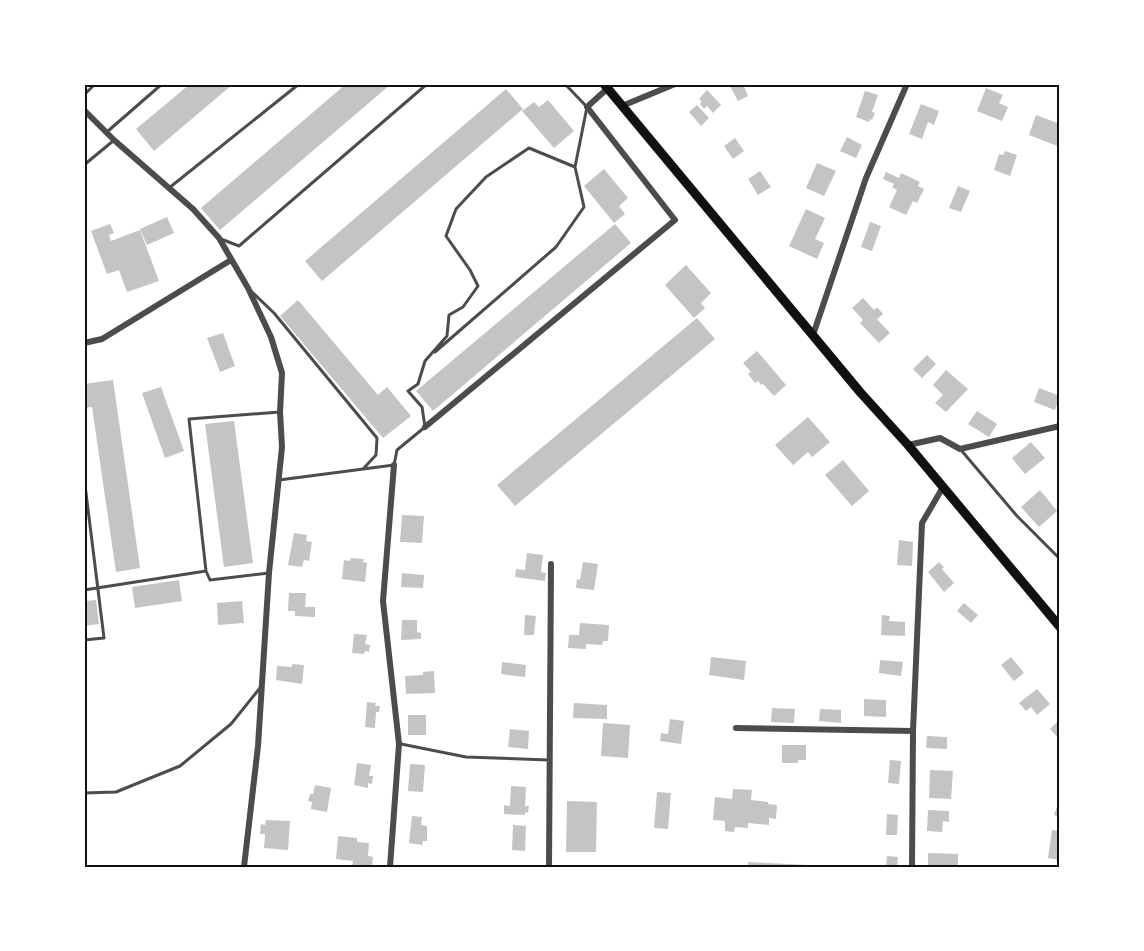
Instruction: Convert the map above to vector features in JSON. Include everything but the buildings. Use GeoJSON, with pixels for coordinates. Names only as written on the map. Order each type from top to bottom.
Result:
{"type":"FeatureCollection","features":[{"type":"Feature","properties":{"kind":"main road"},"geometry":{"type":"LineString","coordinates":[[606,86],[860,392],[908,445],[1060,627]]}},
{"type":"Feature","properties":{"kind":"street"},"geometry":{"type":"LineString","coordinates":[[622,106],[675,84]]}},
{"type":"Feature","properties":{"kind":"street"},"geometry":{"type":"LineString","coordinates":[[813,335],[866,178],[907,84]]}},
{"type":"Feature","properties":{"kind":"street"},"geometry":{"type":"LineString","coordinates":[[425,427],[675,220],[587,107],[606,86]]}},
{"type":"Feature","properties":{"kind":"street"},"geometry":{"type":"LineString","coordinates":[[84,110],[106,133],[194,209],[219,238],[248,288],[271,337],[282,373],[280,412],[282,447],[269,573],[263,684],[244,867]]}},
{"type":"Feature","properties":{"kind":"street"},"geometry":{"type":"LineString","coordinates":[[84,343],[102,339],[231,260]]}},
{"type":"Feature","properties":{"kind":"street"},"geometry":{"type":"LineString","coordinates":[[908,445],[940,438],[960,449],[1060,426]]}},
{"type":"Feature","properties":{"kind":"street"},"geometry":{"type":"LineString","coordinates":[[390,867],[399,744],[383,601],[394,465]]}},
{"type":"Feature","properties":{"kind":"street"},"geometry":{"type":"LineString","coordinates":[[912,867],[913,731],[922,523],[943,487]]}},
{"type":"Feature","properties":{"kind":"street"},"geometry":{"type":"LineString","coordinates":[[549,867],[551,564]]}},
{"type":"Feature","properties":{"kind":"street"},"geometry":{"type":"LineString","coordinates":[[736,728],[913,731]]}},
{"type":"Feature","properties":{"kind":"lane"},"geometry":{"type":"LineString","coordinates":[[84,95],[95,84]]}},
{"type":"Feature","properties":{"kind":"lane"},"geometry":{"type":"LineString","coordinates":[[106,133],[162,84]]}},
{"type":"Feature","properties":{"kind":"lane"},"geometry":{"type":"LineString","coordinates":[[169,188],[299,84]]}},
{"type":"Feature","properties":{"kind":"lane"},"geometry":{"type":"LineString","coordinates":[[219,238],[239,246],[428,84]]}},
{"type":"Feature","properties":{"kind":"lane"},"geometry":{"type":"LineString","coordinates":[[425,361],[556,246],[584,207],[575,166],[587,107],[564,84]]}},
{"type":"Feature","properties":{"kind":"lane"},"geometry":{"type":"LineString","coordinates":[[84,165],[114,140]]}},
{"type":"Feature","properties":{"kind":"lane"},"geometry":{"type":"LineString","coordinates":[[279,480],[394,465],[397,450],[425,427],[422,407],[408,391],[418,384],[425,361],[447,336],[449,315],[463,307],[478,286],[470,270],[446,236],[456,209],[486,177],[529,148],[575,166]]}},
{"type":"Feature","properties":{"kind":"lane"},"geometry":{"type":"LineString","coordinates":[[248,288],[274,313],[377,438],[376,454],[363,469]]}},
{"type":"Feature","properties":{"kind":"lane"},"geometry":{"type":"LineString","coordinates":[[269,573],[210,580],[206,571],[189,419],[280,412]]}},
{"type":"Feature","properties":{"kind":"lane"},"geometry":{"type":"LineString","coordinates":[[960,449],[1017,516],[1060,559]]}},
{"type":"Feature","properties":{"kind":"lane"},"geometry":{"type":"LineString","coordinates":[[84,477],[104,638],[84,640]]}},
{"type":"Feature","properties":{"kind":"lane"},"geometry":{"type":"LineString","coordinates":[[84,590],[206,571]]}},
{"type":"Feature","properties":{"kind":"lane"},"geometry":{"type":"LineString","coordinates":[[84,793],[116,792],[180,766],[231,724],[263,684]]}},
{"type":"Feature","properties":{"kind":"lane"},"geometry":{"type":"LineString","coordinates":[[399,744],[466,757],[551,760]]}}]}
